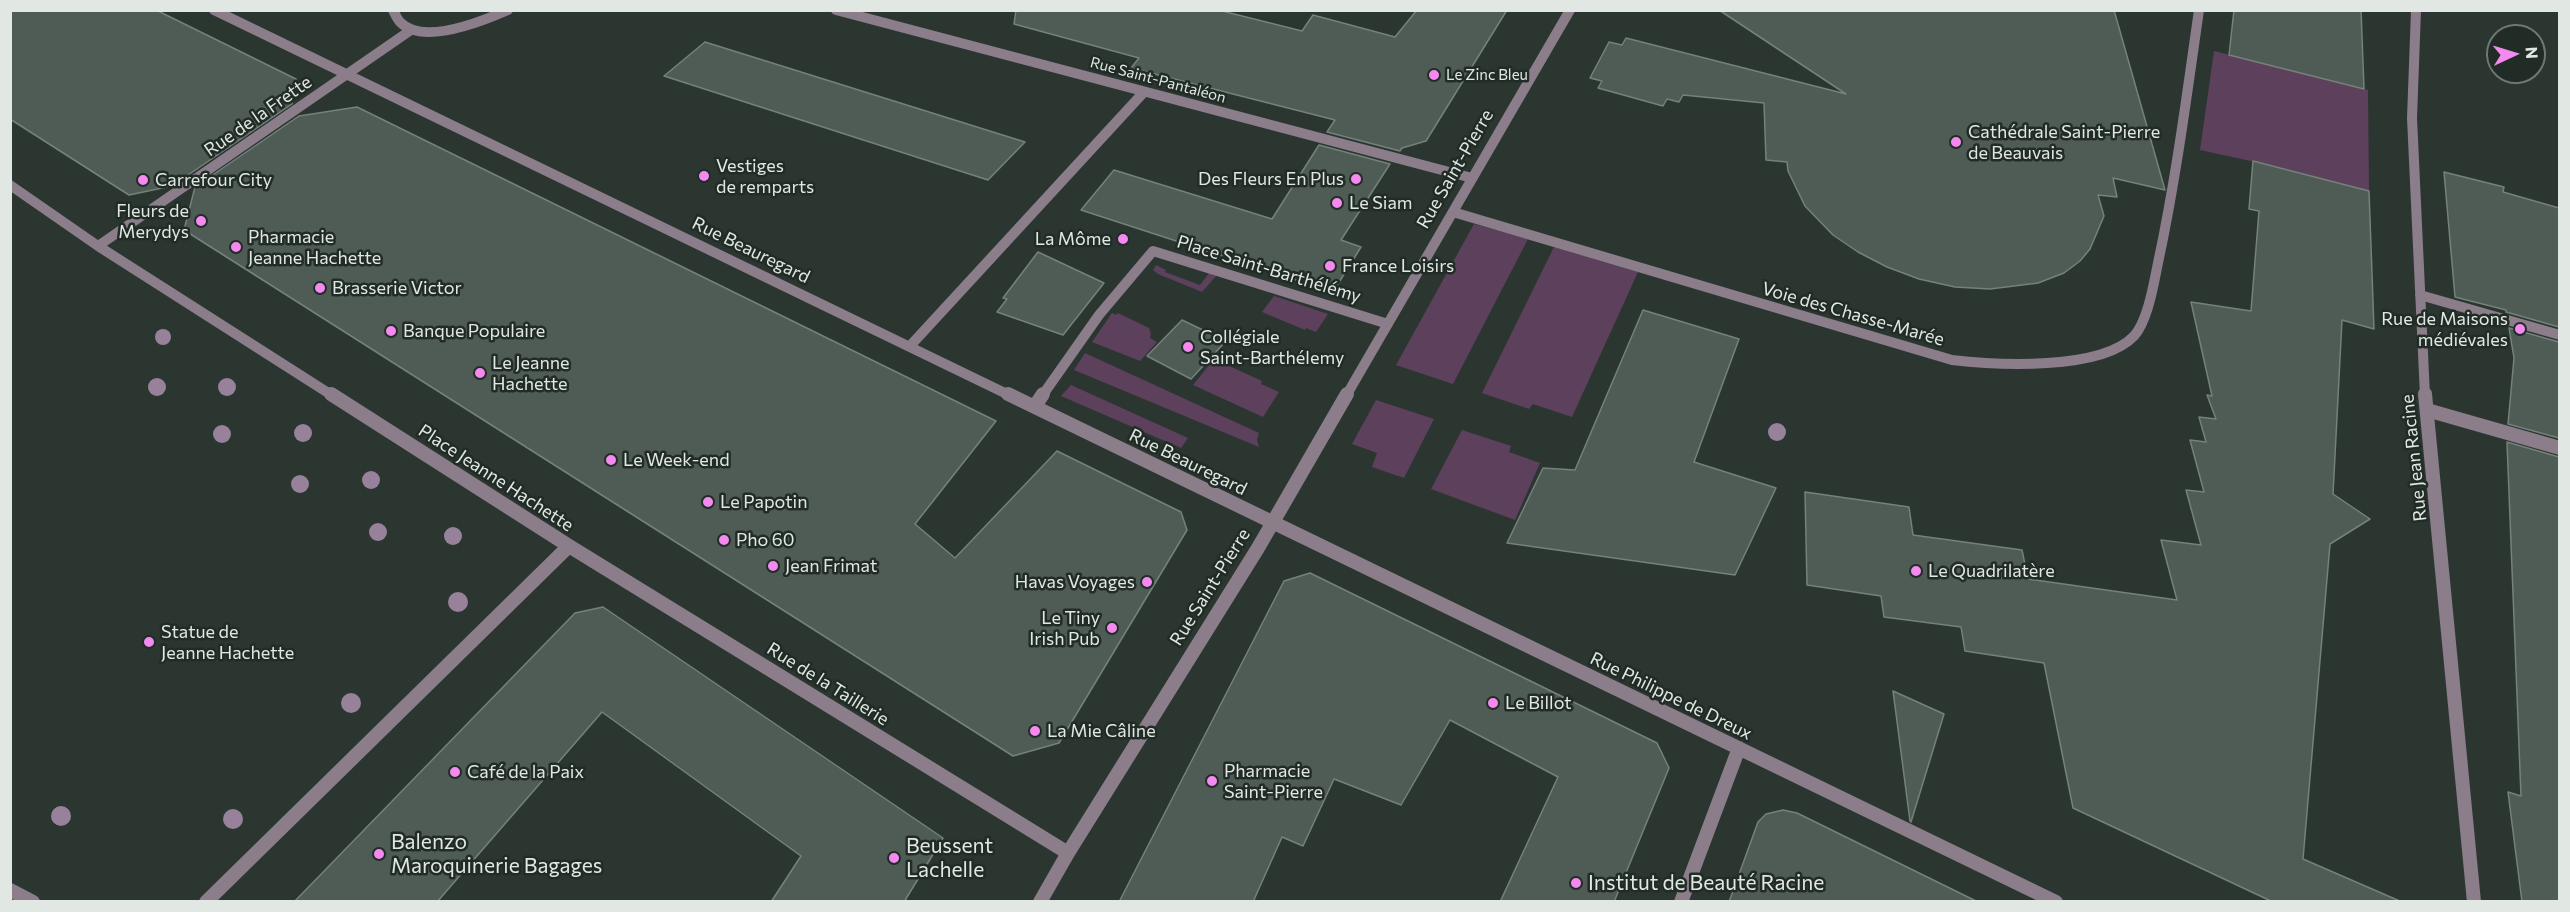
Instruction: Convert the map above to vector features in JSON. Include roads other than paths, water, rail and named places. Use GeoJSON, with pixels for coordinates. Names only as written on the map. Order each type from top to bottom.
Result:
{"type":"FeatureCollection","features":[{"type":"Feature","properties":{"kind":"street","name":"Rue Beauregard"},"geometry":{"type":"LineString","coordinates":[[214,10],[1273,521]]}},
{"type":"Feature","properties":{"kind":"street"},"geometry":{"type":"LineString","coordinates":[[393,10],[400,24],[411,30],[431,32],[478,23],[508,10]]}},
{"type":"Feature","properties":{"kind":"street","name":"Rue Saint-Pantaléon"},"geometry":{"type":"LineString","coordinates":[[836,10],[1472,178]]}},
{"type":"Feature","properties":{"kind":"street","name":"Rue Saint-Pierre"},"geometry":{"type":"LineString","coordinates":[[1040,902],[1068,853],[1258,548],[1570,10]]}},
{"type":"Feature","properties":{"kind":"street","name":"Voie des Chasse-Marée"},"geometry":{"type":"LineString","coordinates":[[1453,212],[1926,353],[1980,364],[2020,365],[2097,354],[2118,346],[2136,335],[2150,300],[2165,224],[2199,10]]}},
{"type":"Feature","properties":{"kind":"street","name":"Rue Jean Racine"},"geometry":{"type":"LineString","coordinates":[[2416,10],[2412,118],[2427,410],[2474,902]]}},
{"type":"Feature","properties":{"kind":"street","name":"Rue de la Frette"},"geometry":{"type":"LineString","coordinates":[[98,246],[411,30]]}},
{"type":"Feature","properties":{"kind":"street"},"geometry":{"type":"LineString","coordinates":[[910,346],[1144,92]]}},
{"type":"Feature","properties":{"kind":"street","name":"Place Jeanne Hachette"},"geometry":{"type":"LineString","coordinates":[[10,185],[98,246],[569,546],[206,902]]}},
{"type":"Feature","properties":{"kind":"street","name":"Place Saint-Barthélémy"},"geometry":{"type":"LineString","coordinates":[[1035,406],[1100,315],[1153,251],[1388,324]]}},
{"type":"Feature","properties":{"kind":"street"},"geometry":{"type":"LineString","coordinates":[[2420,295],[2559,335]]}},
{"type":"Feature","properties":{"kind":"street"},"geometry":{"type":"LineString","coordinates":[[2427,410],[2559,448]]}},
{"type":"Feature","properties":{"kind":"street","name":"Rue Philippe de Dreux"},"geometry":{"type":"LineString","coordinates":[[1273,521],[1368,570],[2056,902]]}},
{"type":"Feature","properties":{"kind":"street","name":"Rue de la Taillerie"},"geometry":{"type":"LineString","coordinates":[[569,546],[1068,853]]}},
{"type":"Feature","properties":{"kind":"street"},"geometry":{"type":"LineString","coordinates":[[1681,902],[1738,748]]}},
{"type":"Feature","properties":{"kind":"street"},"geometry":{"type":"LineString","coordinates":[[10,890],[33,902]]}},
{"type":"Feature","properties":{"kind":"place","name":"Le Zinc Bleu"},"geometry":{"type":"Point","coordinates":[1434,75]}},
{"type":"Feature","properties":{"kind":"place","name":"Cathédrale Saint-Pierre de Beauvais"},"geometry":{"type":"Point","coordinates":[1956,142]}},
{"type":"Feature","properties":{"kind":"place","name":"Vestiges de remparts"},"geometry":{"type":"Point","coordinates":[704,176]}},
{"type":"Feature","properties":{"kind":"place","name":"Des Fleurs En Plus"},"geometry":{"type":"Point","coordinates":[1356,179]}},
{"type":"Feature","properties":{"kind":"place","name":"Carrefour City"},"geometry":{"type":"Point","coordinates":[143,180]}},
{"type":"Feature","properties":{"kind":"place","name":"Le Siam"},"geometry":{"type":"Point","coordinates":[1337,203]}},
{"type":"Feature","properties":{"kind":"place","name":"Fleurs de Merydys"},"geometry":{"type":"Point","coordinates":[201,221]}},
{"type":"Feature","properties":{"kind":"place","name":"La Môme"},"geometry":{"type":"Point","coordinates":[1123,239]}},
{"type":"Feature","properties":{"kind":"place","name":"Pharmacie Jeanne Hachette"},"geometry":{"type":"Point","coordinates":[236,247]}},
{"type":"Feature","properties":{"kind":"place","name":"France Loisirs"},"geometry":{"type":"Point","coordinates":[1330,266]}},
{"type":"Feature","properties":{"kind":"place","name":"Brasserie Victor"},"geometry":{"type":"Point","coordinates":[320,288]}},
{"type":"Feature","properties":{"kind":"place","name":"Rue de Maisons médiévales"},"geometry":{"type":"Point","coordinates":[2520,329]}},
{"type":"Feature","properties":{"kind":"place","name":"Banque Populaire"},"geometry":{"type":"Point","coordinates":[391,331]}},
{"type":"Feature","properties":{"kind":"place","name":"Collégiale Saint-Barthélemy"},"geometry":{"type":"Point","coordinates":[1188,347]}},
{"type":"Feature","properties":{"kind":"place","name":"Le Jeanne Hachette"},"geometry":{"type":"Point","coordinates":[480,373]}},
{"type":"Feature","properties":{"kind":"place","name":"Le Week-end"},"geometry":{"type":"Point","coordinates":[611,460]}},
{"type":"Feature","properties":{"kind":"place","name":"Le Papotin"},"geometry":{"type":"Point","coordinates":[708,502]}},
{"type":"Feature","properties":{"kind":"place","name":"Pho 60"},"geometry":{"type":"Point","coordinates":[724,540]}},
{"type":"Feature","properties":{"kind":"place","name":"Jean Frimat"},"geometry":{"type":"Point","coordinates":[773,566]}},
{"type":"Feature","properties":{"kind":"place","name":"Le Quadrilatère"},"geometry":{"type":"Point","coordinates":[1916,571]}},
{"type":"Feature","properties":{"kind":"place","name":"Havas Voyages"},"geometry":{"type":"Point","coordinates":[1147,582]}},
{"type":"Feature","properties":{"kind":"place","name":"Le Tiny Irish Pub"},"geometry":{"type":"Point","coordinates":[1112,628]}},
{"type":"Feature","properties":{"kind":"place","name":"Statue de Jeanne Hachette"},"geometry":{"type":"Point","coordinates":[149,642]}},
{"type":"Feature","properties":{"kind":"place","name":"Le Billot"},"geometry":{"type":"Point","coordinates":[1493,703]}},
{"type":"Feature","properties":{"kind":"place","name":"La Mie Câline"},"geometry":{"type":"Point","coordinates":[1035,731]}},
{"type":"Feature","properties":{"kind":"place","name":"Café de la Paix"},"geometry":{"type":"Point","coordinates":[455,772]}},
{"type":"Feature","properties":{"kind":"place","name":"Pharmacie Saint-Pierre"},"geometry":{"type":"Point","coordinates":[1212,781]}},
{"type":"Feature","properties":{"kind":"place","name":"Balenzo Maroquinerie Bagages"},"geometry":{"type":"Point","coordinates":[379,854]}},
{"type":"Feature","properties":{"kind":"place","name":"Beussent Lachelle"},"geometry":{"type":"Point","coordinates":[894,858]}},
{"type":"Feature","properties":{"kind":"place","name":"Institut de Beauté Racine"},"geometry":{"type":"Point","coordinates":[1576,883]}}]}
